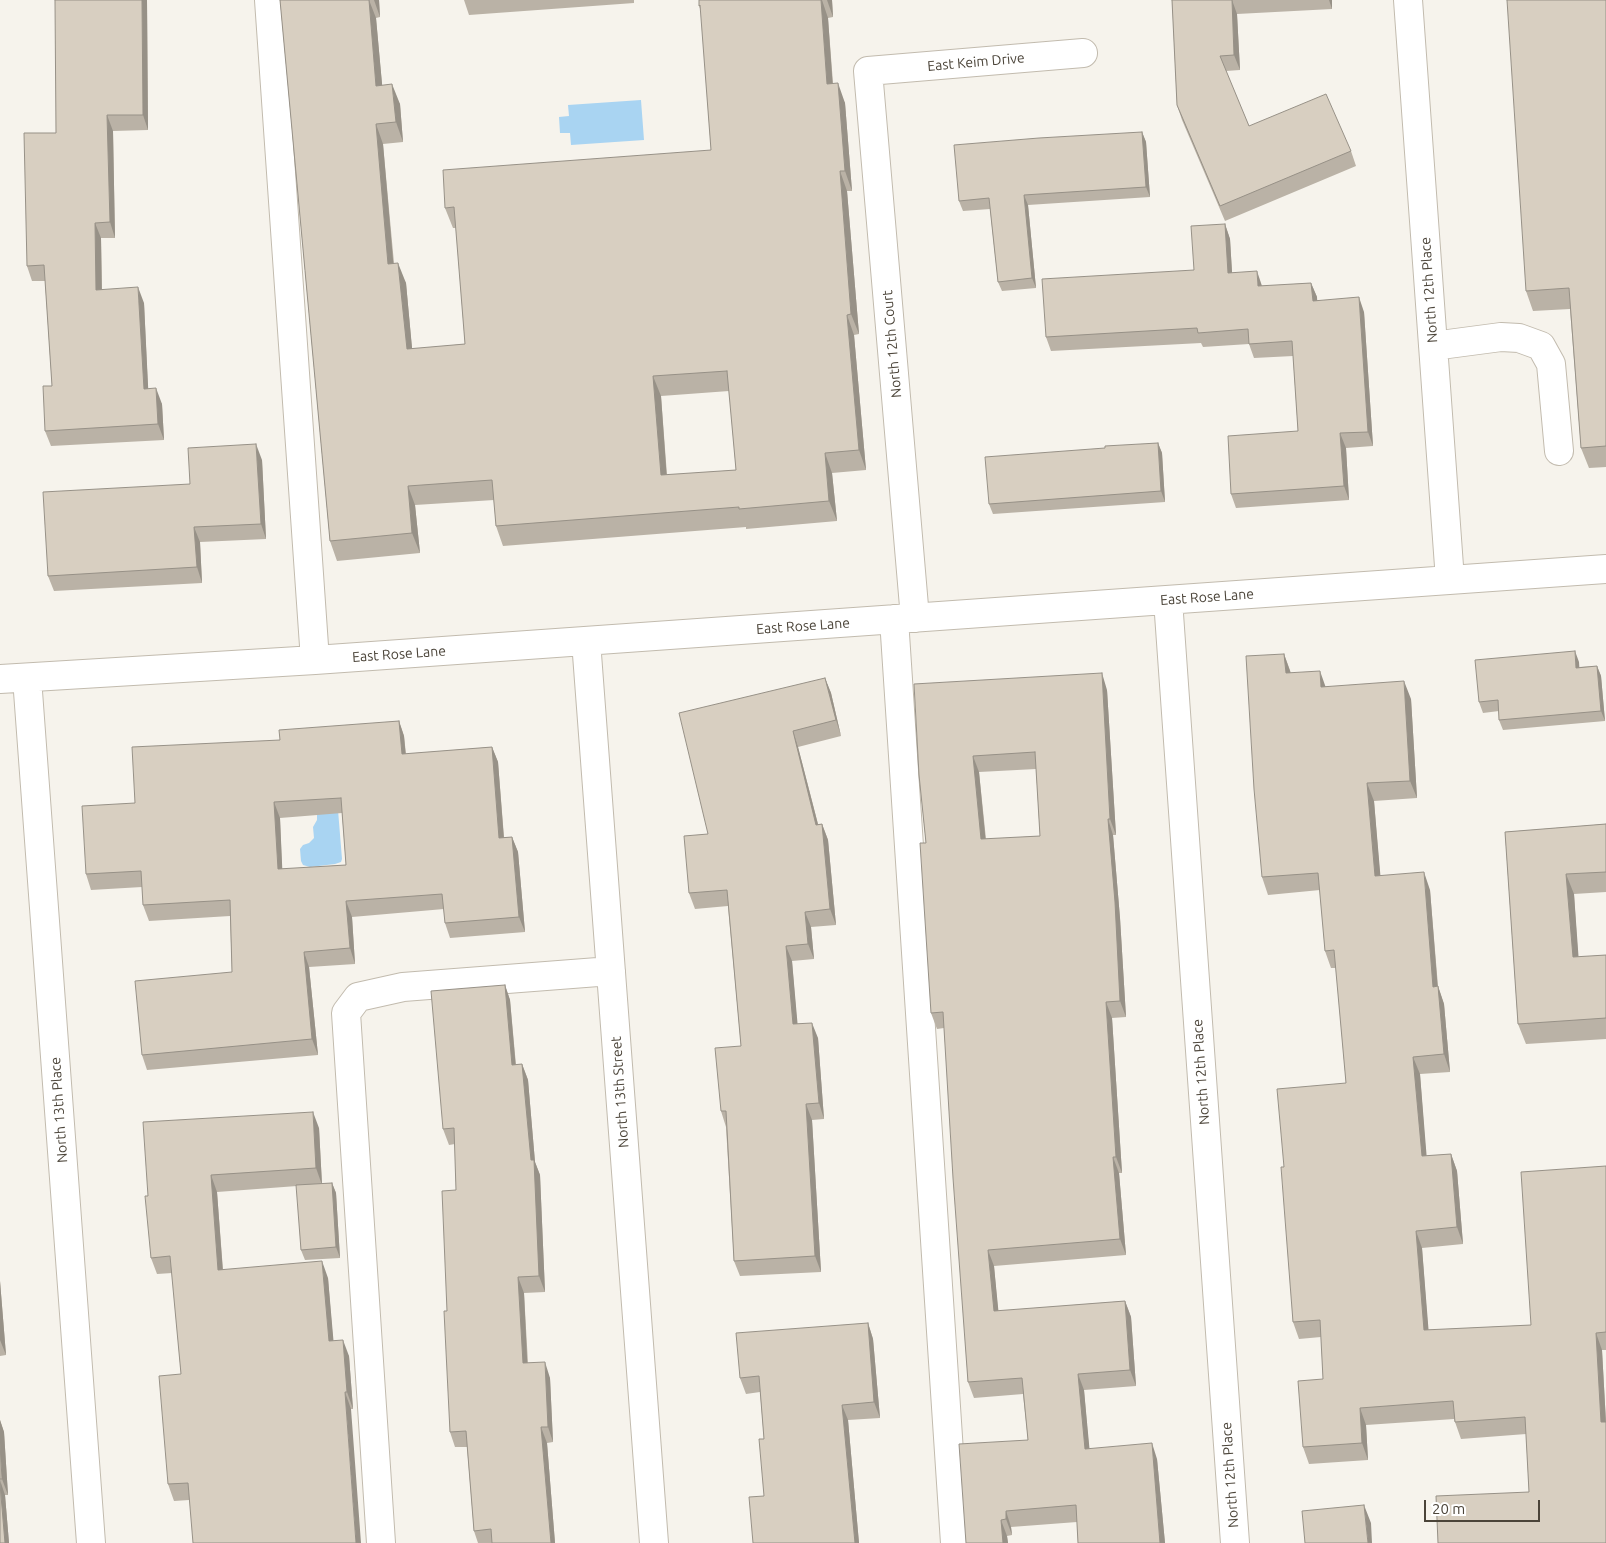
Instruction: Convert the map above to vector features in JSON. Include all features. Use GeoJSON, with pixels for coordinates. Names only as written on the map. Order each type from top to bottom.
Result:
{"type":"FeatureCollection","features":[{"type":"Feature","properties":{"kind":"street"},"geometry":{"type":"LineString","coordinates":[[269,0],[315,660]]}},
{"type":"Feature","properties":{"kind":"street","name":"North 12th Place"},"geometry":{"type":"LineString","coordinates":[[1408,0],[1450,580]]}},
{"type":"Feature","properties":{"kind":"street","name":"East Keim Drive"},"geometry":{"type":"LineString","coordinates":[[868,71],[1083,53]]}},
{"type":"Feature","properties":{"kind":"street","name":"North 12th Court"},"geometry":{"type":"LineString","coordinates":[[868,71],[904,618],[955,1543]]}},
{"type":"Feature","properties":{"kind":"street"},"geometry":{"type":"LineString","coordinates":[[1433,346],[1501,337],[1519,338],[1541,346],[1551,364],[1560,451]]}},
{"type":"Feature","properties":{"kind":"street","name":"East Rose Lane"},"geometry":{"type":"LineString","coordinates":[[0,679],[315,660],[1606,569]]}},
{"type":"Feature","properties":{"kind":"street","name":"North 12th Place"},"geometry":{"type":"LineString","coordinates":[[1168,600],[1235,1543]]}},
{"type":"Feature","properties":{"kind":"street","name":"North 13th Street"},"geometry":{"type":"LineString","coordinates":[[586,641],[654,1543]]}},
{"type":"Feature","properties":{"kind":"street","name":"North 13th Place"},"geometry":{"type":"LineString","coordinates":[[27,678],[91,1543]]}},
{"type":"Feature","properties":{"kind":"street"},"geometry":{"type":"LineString","coordinates":[[381,1543],[346,1013],[358,997],[402,987],[611,972]]}},
{"type":"Feature","properties":{"kind":"water"},"geometry":{"type":"Polygon","coordinates":[[[641,100],[644,140],[571,145],[570,133],[560,133],[559,117],[569,116],[568,105],[641,100]]]}},
{"type":"Feature","properties":{"kind":"water"},"geometry":{"type":"Polygon","coordinates":[[[317,810],[338,810],[342,859],[341,862],[335,864],[310,867],[303,865],[300,849],[314,838],[313,827],[317,820],[317,810]]]}},
{"type":"Feature","properties":{"kind":"building"},"geometry":{"type":"Polygon","coordinates":[[[55,0],[142,0],[143,115],[107,115],[110,222],[95,223],[96,290],[138,287],[144,389],[156,388],[158,424],[45,431],[43,386],[52,386],[44,265],[27,266],[24,133],[56,133],[55,0]]]}},
{"type":"Feature","properties":{"kind":"building"},"geometry":{"type":"Polygon","coordinates":[[[280,0],[369,0],[376,86],[392,84],[396,122],[376,124],[388,264],[398,263],[407,349],[465,344],[454,207],[445,208],[443,170],[711,150],[699,0],[821,0],[827,84],[838,83],[845,171],[840,171],[851,314],[847,315],[859,450],[825,453],[829,501],[496,526],[492,480],[408,486],[412,533],[330,541],[280,0]],[[727,371],[653,376],[661,475],[736,470],[727,371]]]}},
{"type":"Feature","properties":{"kind":"building"},"geometry":{"type":"Polygon","coordinates":[[[1172,0],[1232,0],[1234,55],[1220,56],[1249,126],[1326,94],[1351,151],[1220,206],[1177,105],[1172,0]]]}},
{"type":"Feature","properties":{"kind":"building"},"geometry":{"type":"Polygon","coordinates":[[[1507,0],[1606,0],[1606,446],[1581,448],[1569,288],[1526,291],[1507,0]]]}},
{"type":"Feature","properties":{"kind":"building"},"geometry":{"type":"Polygon","coordinates":[[[1142,132],[1146,187],[1024,195],[1032,278],[998,282],[989,198],[959,201],[954,145],[1142,132]]]}},
{"type":"Feature","properties":{"kind":"building"},"geometry":{"type":"Polygon","coordinates":[[[1225,224],[1228,273],[1257,271],[1258,286],[1311,283],[1313,301],[1359,297],[1368,432],[1340,433],[1344,486],[1231,494],[1228,436],[1298,431],[1292,341],[1249,344],[1248,329],[1198,333],[1197,328],[1046,337],[1042,279],[1194,270],[1191,226],[1225,224]]]}},
{"type":"Feature","properties":{"kind":"building"},"geometry":{"type":"Polygon","coordinates":[[[1158,443],[1161,491],[989,504],[985,457],[1158,443]]]}},
{"type":"Feature","properties":{"kind":"building"},"geometry":{"type":"Polygon","coordinates":[[[256,444],[261,524],[194,527],[197,567],[48,576],[43,492],[190,484],[188,448],[256,444]]]}},
{"type":"Feature","properties":{"kind":"building"},"geometry":{"type":"Polygon","coordinates":[[[1575,651],[1576,668],[1597,666],[1601,711],[1499,720],[1498,700],[1479,702],[1475,660],[1575,651]]]}},
{"type":"Feature","properties":{"kind":"building"},"geometry":{"type":"Polygon","coordinates":[[[1284,654],[1286,673],[1320,671],[1321,687],[1404,681],[1410,781],[1367,783],[1375,876],[1424,872],[1433,987],[1438,986],[1444,1054],[1413,1057],[1422,1156],[1451,1154],[1457,1227],[1416,1231],[1424,1330],[1531,1325],[1521,1172],[1606,1166],[1606,1332],[1596,1333],[1601,1422],[1606,1422],[1606,1543],[1438,1543],[1436,1496],[1529,1492],[1525,1417],[1455,1422],[1453,1401],[1360,1408],[1362,1443],[1303,1447],[1298,1381],[1323,1379],[1320,1320],[1293,1322],[1281,1167],[1284,1167],[1277,1089],[1346,1083],[1334,950],[1325,951],[1318,873],[1262,877],[1254,789],[1246,656],[1284,654]]]}},
{"type":"Feature","properties":{"kind":"building"},"geometry":{"type":"Polygon","coordinates":[[[1102,673],[1110,819],[1108,819],[1115,902],[1120,1001],[1106,1002],[1116,1157],[1113,1157],[1120,1239],[988,1250],[994,1311],[1125,1301],[1130,1370],[1078,1374],[1085,1449],[1152,1443],[1160,1543],[1078,1543],[1076,1505],[1006,1511],[1006,1519],[1001,1520],[1003,1543],[966,1543],[959,1444],[1028,1440],[1022,1378],[968,1382],[943,1012],[931,1013],[920,843],[926,843],[919,775],[914,684],[1102,673]],[[1035,752],[973,756],[981,839],[1040,836],[1035,752]]]}},
{"type":"Feature","properties":{"kind":"building"},"geometry":{"type":"Polygon","coordinates":[[[825,678],[836,720],[793,731],[816,825],[822,824],[830,909],[805,912],[808,944],[786,946],[793,1024],[812,1023],[819,1103],[806,1104],[815,1256],[734,1261],[726,1111],[721,1111],[715,1048],[741,1046],[727,890],[689,893],[684,836],[708,834],[679,713],[825,678]]]}},
{"type":"Feature","properties":{"kind":"building"},"geometry":{"type":"Polygon","coordinates":[[[399,721],[402,754],[492,747],[499,838],[512,837],[519,917],[445,923],[442,894],[346,901],[350,948],[304,952],[312,1039],[142,1055],[135,981],[232,972],[230,900],[143,905],[141,871],[86,874],[82,806],[135,803],[132,747],[280,740],[279,730],[399,721]],[[341,798],[274,802],[278,869],[346,865],[341,798]]]}},
{"type":"Feature","properties":{"kind":"building"},"geometry":{"type":"Polygon","coordinates":[[[1606,824],[1606,872],[1566,874],[1573,957],[1606,955],[1606,1018],[1518,1024],[1505,832],[1606,824]]]}},
{"type":"Feature","properties":{"kind":"building"},"geometry":{"type":"Polygon","coordinates":[[[505,985],[512,1065],[522,1064],[531,1160],[534,1160],[539,1276],[518,1277],[523,1363],[545,1362],[548,1427],[541,1427],[551,1543],[492,1543],[491,1529],[474,1531],[466,1431],[450,1432],[444,1311],[447,1311],[442,1191],[456,1190],[454,1128],[443,1129],[431,991],[505,985]]]}},
{"type":"Feature","properties":{"kind":"building"},"geometry":{"type":"Polygon","coordinates":[[[313,1112],[316,1168],[211,1175],[218,1270],[322,1261],[329,1341],[343,1340],[356,1543],[193,1543],[188,1483],[168,1484],[159,1376],[181,1374],[170,1256],[151,1258],[145,1196],[148,1196],[143,1122],[313,1112]]]}},
{"type":"Feature","properties":{"kind":"building"},"geometry":{"type":"Polygon","coordinates":[[[332,1183],[336,1247],[301,1250],[296,1185],[332,1183]]]}},
{"type":"Feature","properties":{"kind":"building"},"geometry":{"type":"Polygon","coordinates":[[[868,1323],[874,1402],[842,1405],[855,1543],[753,1543],[749,1497],[764,1496],[759,1439],[764,1439],[759,1376],[740,1378],[736,1333],[868,1323]]]}},
{"type":"Feature","properties":{"kind":"building"},"geometry":{"type":"Polygon","coordinates":[[[0,1443],[2,1479],[0,1479],[0,1443]]]}},
{"type":"Feature","properties":{"kind":"building"},"geometry":{"type":"Polygon","coordinates":[[[0,1484],[5,1543],[0,1543],[0,1484]]]}},
{"type":"Feature","properties":{"kind":"building"},"geometry":{"type":"Polygon","coordinates":[[[1364,1505],[1368,1543],[1305,1543],[1302,1511],[1364,1505]]]}}]}
